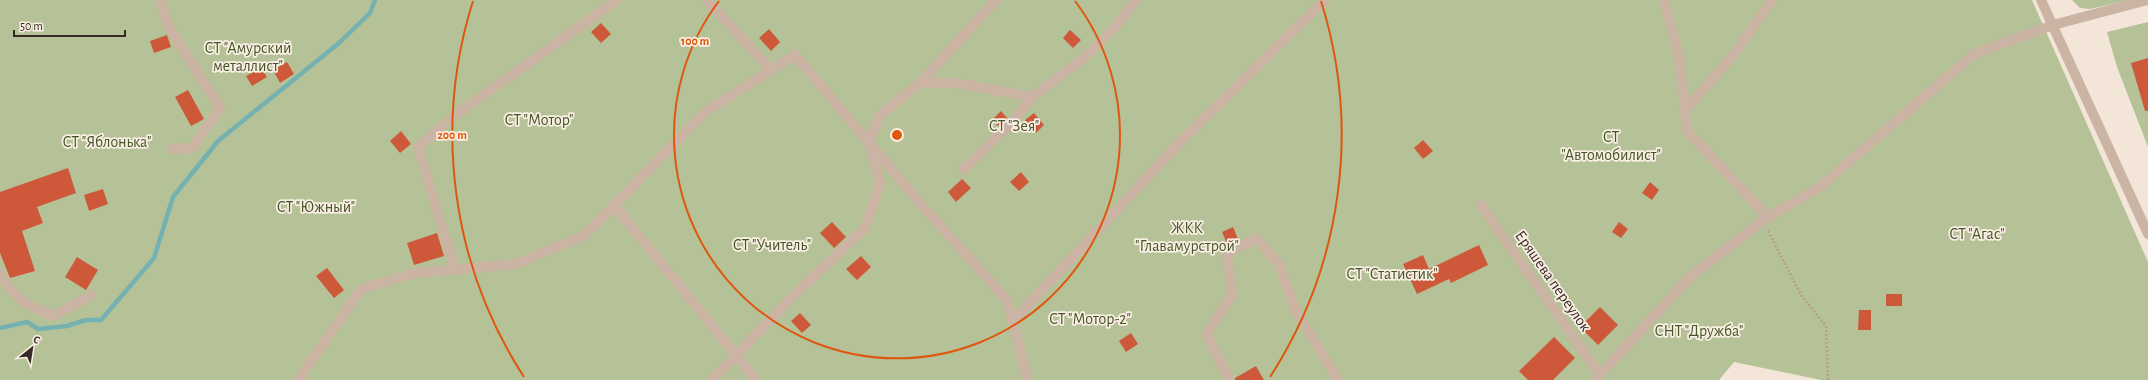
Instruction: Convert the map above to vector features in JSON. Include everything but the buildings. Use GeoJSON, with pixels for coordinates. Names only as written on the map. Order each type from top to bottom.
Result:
{"type":"FeatureCollection","features":[{"type":"Feature","properties":{"kind":"street"},"geometry":{"type":"LineString","coordinates":[[160,0],[168,25],[220,108],[192,148],[172,149]]}},
{"type":"Feature","properties":{"kind":"street"},"geometry":{"type":"LineString","coordinates":[[455,270],[418,147],[454,116],[617,0]]}},
{"type":"Feature","properties":{"kind":"street"},"geometry":{"type":"LineString","coordinates":[[707,0],[771,70]]}},
{"type":"Feature","properties":{"kind":"street"},"geometry":{"type":"LineString","coordinates":[[712,380],[794,295],[865,228],[880,183],[869,143],[880,115],[920,83],[996,0]]}},
{"type":"Feature","properties":{"kind":"street"},"geometry":{"type":"LineString","coordinates":[[964,169],[1014,118],[1032,97],[1085,57],[1115,27],[1136,0]]}},
{"type":"Feature","properties":{"kind":"street"},"geometry":{"type":"LineString","coordinates":[[1013,321],[1182,140],[1325,0]]}},
{"type":"Feature","properties":{"kind":"street"},"geometry":{"type":"LineString","coordinates":[[1664,0],[1679,56],[1688,131],[1765,219]]}},
{"type":"Feature","properties":{"kind":"street"},"geometry":{"type":"LineString","coordinates":[[1685,111],[1736,53],[1772,0]]}},
{"type":"Feature","properties":{"kind":"street"},"geometry":{"type":"LineString","coordinates":[[2041,0],[2054,25],[2148,234]]}},
{"type":"Feature","properties":{"kind":"street"},"geometry":{"type":"LineString","coordinates":[[1597,377],[1690,277],[1765,219],[1821,186],[1974,54],[2054,25],[2147,0]]}},
{"type":"Feature","properties":{"kind":"street"},"geometry":{"type":"LineString","coordinates":[[298,380],[361,289],[415,273],[516,264],[584,235],[705,112],[795,55],[869,143],[1007,300],[1028,380]]}},
{"type":"Feature","properties":{"kind":"street"},"geometry":{"type":"LineString","coordinates":[[920,83],[956,83],[1032,97]]}},
{"type":"Feature","properties":{"kind":"street"},"geometry":{"type":"LineString","coordinates":[[614,205],[756,380]]}},
{"type":"Feature","properties":{"kind":"street","name":"Еряшева переулок"},"geometry":{"type":"LineString","coordinates":[[1481,205],[1597,377]]}},
{"type":"Feature","properties":{"kind":"street"},"geometry":{"type":"LineString","coordinates":[[1229,380],[1207,334],[1232,294],[1227,254],[1256,238],[1280,264],[1295,309],[1338,380]]}},
{"type":"Feature","properties":{"kind":"street"},"geometry":{"type":"LineString","coordinates":[[0,273],[7,287],[33,308],[54,316],[92,295]]}},
{"type":"Feature","properties":{"kind":"path"},"geometry":{"type":"LineString","coordinates":[[1765,219],[1801,295],[1826,326],[1828,380]]}},
{"type":"Feature","properties":{"kind":"green space"},"geometry":{"type":"Polygon","coordinates":[[[0,0],[2032,0],[2148,262],[2148,380],[1821,380],[1734,362],[1719,380],[0,380],[0,0]]]}},
{"type":"Feature","properties":{"kind":"green space"},"geometry":{"type":"Polygon","coordinates":[[[2072,0],[2129,0],[2090,9],[2080,8],[2072,0]]]}},
{"type":"Feature","properties":{"kind":"green space"},"geometry":{"type":"Polygon","coordinates":[[[2148,22],[2148,147],[2117,67],[2107,32],[2148,22]]]}},
{"type":"Feature","properties":{"kind":"waterway"},"geometry":{"type":"LineString","coordinates":[[0,328],[27,322],[38,329],[67,326],[86,320],[101,320],[154,258],[173,197],[218,141],[339,43],[370,13],[375,0]]}},
{"type":"Feature","properties":{"kind":"park label","name":"СТ \"Амурский металлист\""},"geometry":{"type":"Point","coordinates":[248,57]}},
{"type":"Feature","properties":{"kind":"park label","name":"СТ \"Мотор\""},"geometry":{"type":"Point","coordinates":[539,120]}},
{"type":"Feature","properties":{"kind":"park label","name":"СТ \"Зея\""},"geometry":{"type":"Point","coordinates":[1014,126]}},
{"type":"Feature","properties":{"kind":"park label","name":"СТ \"Яблонька\""},"geometry":{"type":"Point","coordinates":[107,142]}},
{"type":"Feature","properties":{"kind":"park label","name":"СТ \"Автомобилист\""},"geometry":{"type":"Point","coordinates":[1611,146]}},
{"type":"Feature","properties":{"kind":"park label","name":"СТ \"Южный\""},"geometry":{"type":"Point","coordinates":[316,207]}},
{"type":"Feature","properties":{"kind":"park label","name":"СТ \"Агас\""},"geometry":{"type":"Point","coordinates":[1977,234]}},
{"type":"Feature","properties":{"kind":"park label","name":"ЖКК \"Главамурстрой\""},"geometry":{"type":"Point","coordinates":[1187,237]}},
{"type":"Feature","properties":{"kind":"park label","name":"СТ \"Учитель\""},"geometry":{"type":"Point","coordinates":[772,245]}},
{"type":"Feature","properties":{"kind":"park label","name":"СТ \"Статистик\""},"geometry":{"type":"Point","coordinates":[1392,274]}},
{"type":"Feature","properties":{"kind":"park label","name":"СТ \"Мотор-2\""},"geometry":{"type":"Point","coordinates":[1090,319]}},
{"type":"Feature","properties":{"kind":"park label","name":"СНТ \"Дружба\""},"geometry":{"type":"Point","coordinates":[1699,331]}}]}
